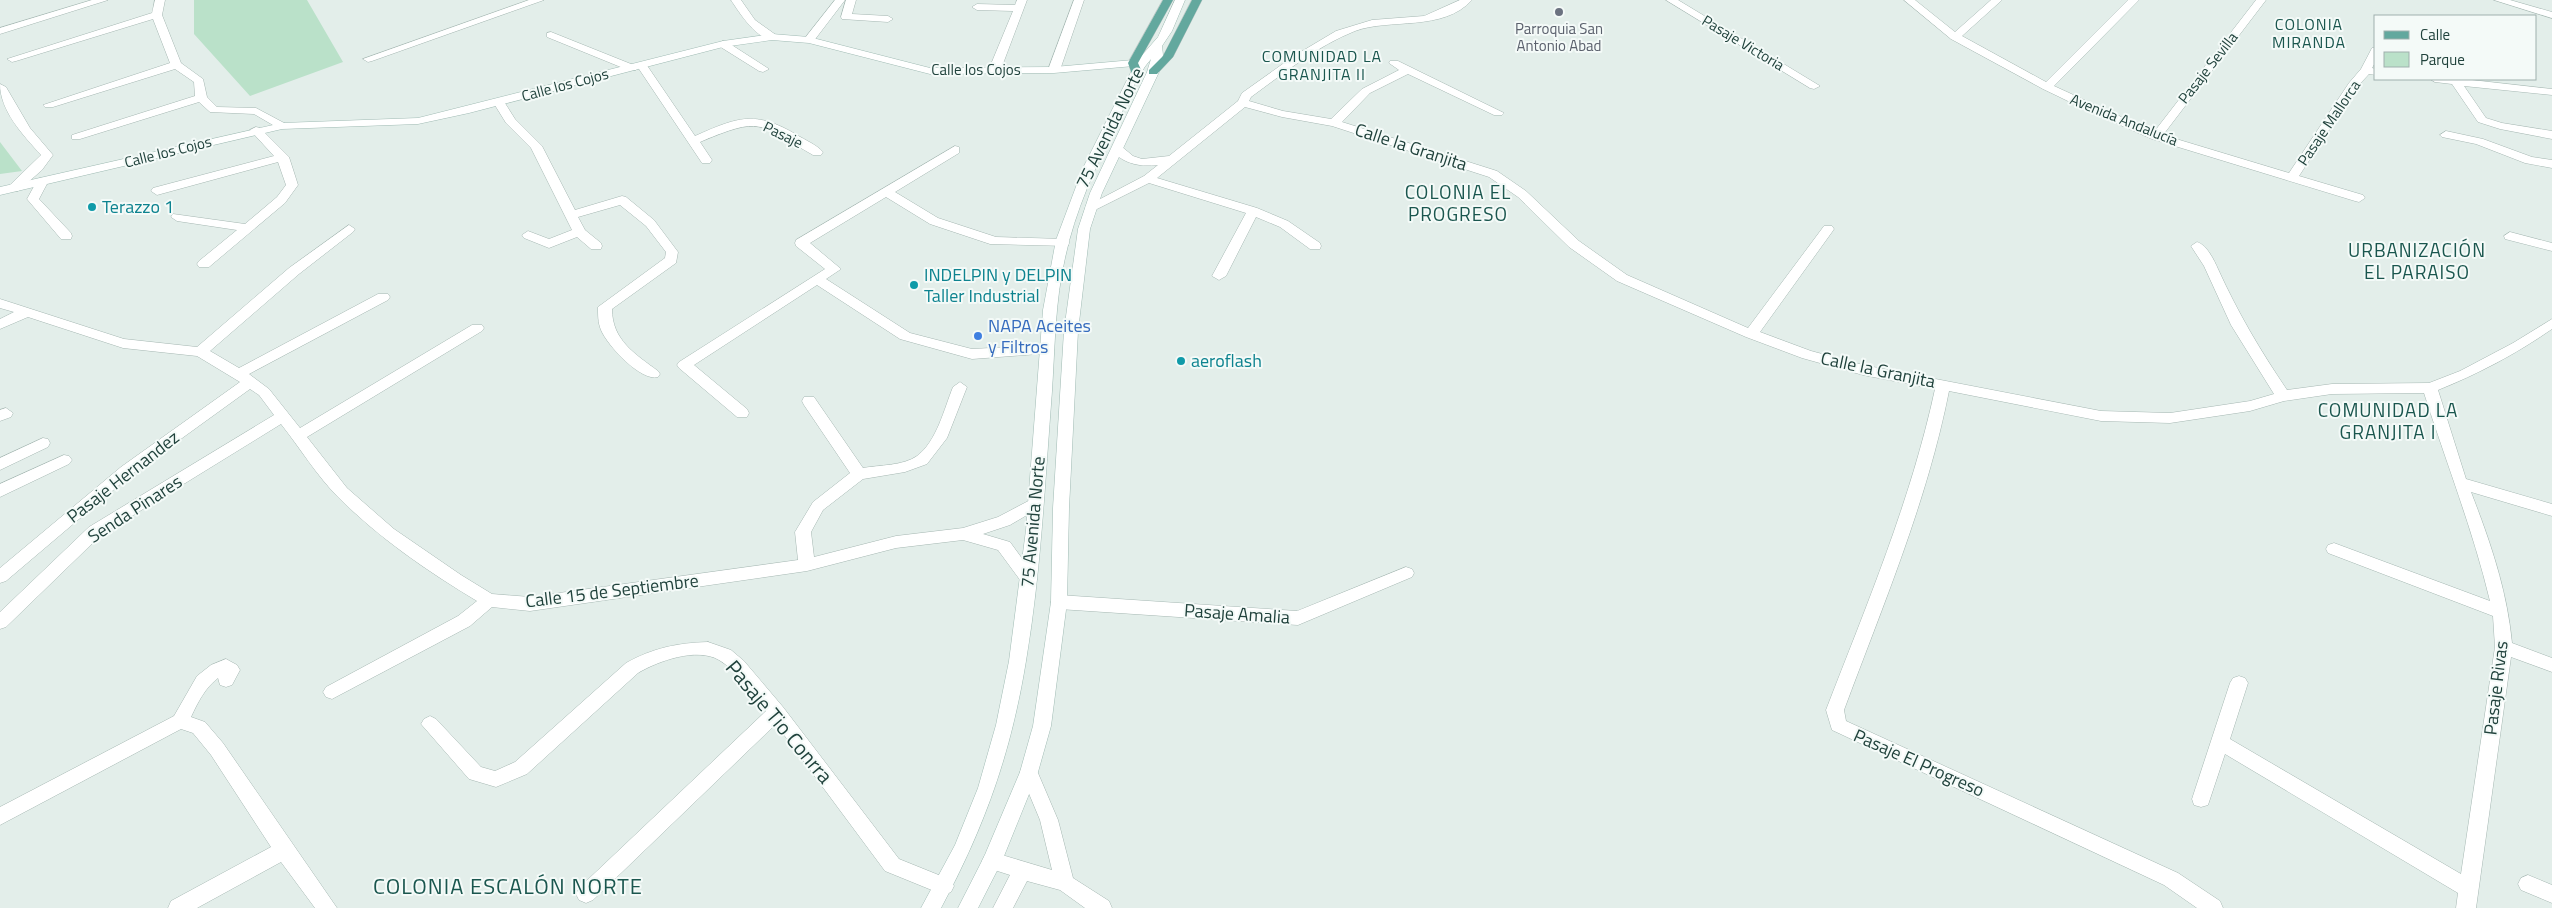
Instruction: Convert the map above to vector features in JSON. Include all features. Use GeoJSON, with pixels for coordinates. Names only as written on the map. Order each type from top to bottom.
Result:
{"type":"FeatureCollection","features":[{"type":"Feature","properties":{"kind":"main road"},"geometry":{"type":"LineString","coordinates":[[1134,67],[1168,0]]}},
{"type":"Feature","properties":{"kind":"main road"},"geometry":{"type":"LineString","coordinates":[[1153,72],[1168,57],[1197,0]]}},
{"type":"Feature","properties":{"kind":"street"},"geometry":{"type":"LineString","coordinates":[[0,31],[103,0]]}},
{"type":"Feature","properties":{"kind":"street"},"geometry":{"type":"LineString","coordinates":[[160,0],[157,15],[176,65],[199,81],[201,98],[214,110],[256,111],[282,126]]}},
{"type":"Feature","properties":{"kind":"street"},"geometry":{"type":"LineString","coordinates":[[368,58],[539,0]]}},
{"type":"Feature","properties":{"kind":"street"},"geometry":{"type":"LineString","coordinates":[[736,0],[751,22],[772,37]]}},
{"type":"Feature","properties":{"kind":"street"},"geometry":{"type":"LineString","coordinates":[[809,40],[840,0]]}},
{"type":"Feature","properties":{"kind":"street"},"geometry":{"type":"LineString","coordinates":[[851,0],[846,17],[888,19]]}},
{"type":"Feature","properties":{"kind":"street"},"geometry":{"type":"LineString","coordinates":[[1054,70],[1079,0]]}},
{"type":"Feature","properties":{"kind":"street"},"geometry":{"type":"LineString","coordinates":[[1157,45],[1180,0]]}},
{"type":"Feature","properties":{"kind":"street"},"geometry":{"type":"LineString","coordinates":[[1091,207],[1148,179],[1243,103],[1246,95],[1294,61],[1352,28],[1381,21],[1424,19],[1453,8],[1467,0]]}},
{"type":"Feature","properties":{"kind":"street","name":"Pasaje Victoria"},"geometry":{"type":"LineString","coordinates":[[1671,0],[1814,86]]}},
{"type":"Feature","properties":{"kind":"street","name":"Avenida Andalucía"},"geometry":{"type":"LineString","coordinates":[[1909,0],[1955,37],[2046,87],[2156,137],[2359,198]]}},
{"type":"Feature","properties":{"kind":"street"},"geometry":{"type":"LineString","coordinates":[[1955,37],[1998,0]]}},
{"type":"Feature","properties":{"kind":"street"},"geometry":{"type":"LineString","coordinates":[[2046,87],[2134,0]]}},
{"type":"Feature","properties":{"kind":"street","name":"Pasaje Sevilla"},"geometry":{"type":"LineString","coordinates":[[2156,137],[2261,0]]}},
{"type":"Feature","properties":{"kind":"street"},"geometry":{"type":"LineString","coordinates":[[2499,0],[2552,15]]}},
{"type":"Feature","properties":{"kind":"street"},"geometry":{"type":"LineString","coordinates":[[977,7],[1021,4],[995,69]]}},
{"type":"Feature","properties":{"kind":"street"},"geometry":{"type":"LineString","coordinates":[[12,59],[157,15]]}},
{"type":"Feature","properties":{"kind":"street"},"geometry":{"type":"LineString","coordinates":[[551,35],[610,59],[637,67],[706,160]]}},
{"type":"Feature","properties":{"kind":"street","name":"Calle los Cojos"},"geometry":{"type":"LineString","coordinates":[[0,191],[256,130],[282,126],[418,121],[723,44],[772,37],[809,40],[930,71],[1134,67]]}},
{"type":"Feature","properties":{"kind":"street"},"geometry":{"type":"LineString","coordinates":[[723,44],[762,69]]}},
{"type":"Feature","properties":{"kind":"street","name":"75 Avenida Norte"},"geometry":{"type":"LineString","coordinates":[[931,908],[944,886],[988,786],[1004,735],[1019,661],[1029,579],[1050,314],[1063,243],[1072,209],[1086,172],[1134,67],[1157,45]]}},
{"type":"Feature","properties":{"kind":"street","name":"75 Avenida Norte"},"geometry":{"type":"LineString","coordinates":[[968,908],[992,861],[1029,772],[1042,726],[1059,602],[1061,508],[1071,332],[1081,247],[1091,207],[1153,72],[1158,55],[1157,45]]}},
{"type":"Feature","properties":{"kind":"street","name":"Pasaje Mallorca"},"geometry":{"type":"LineString","coordinates":[[2292,177],[2344,98],[2371,71],[2374,58]]}},
{"type":"Feature","properties":{"kind":"street"},"geometry":{"type":"LineString","coordinates":[[1394,63],[1498,113]]}},
{"type":"Feature","properties":{"kind":"street"},"geometry":{"type":"LineString","coordinates":[[49,105],[176,65]]}},
{"type":"Feature","properties":{"kind":"street"},"geometry":{"type":"LineString","coordinates":[[1334,123],[1366,91],[1407,70]]}},
{"type":"Feature","properties":{"kind":"street"},"geometry":{"type":"LineString","coordinates":[[2445,80],[2552,92]]}},
{"type":"Feature","properties":{"kind":"street"},"geometry":{"type":"LineString","coordinates":[[2455,81],[2482,120],[2552,135]]}},
{"type":"Feature","properties":{"kind":"street"},"geometry":{"type":"LineString","coordinates":[[0,87],[25,130],[47,155],[38,167],[14,188]]}},
{"type":"Feature","properties":{"kind":"street"},"geometry":{"type":"LineString","coordinates":[[76,137],[201,98]]}},
{"type":"Feature","properties":{"kind":"street"},"geometry":{"type":"LineString","coordinates":[[499,102],[510,121],[536,146],[571,215],[574,227],[596,246]]}},
{"type":"Feature","properties":{"kind":"street","name":"Calle la Granjita"},"geometry":{"type":"LineString","coordinates":[[1243,103],[1282,114],[1334,123],[1493,174],[1522,194],[1574,244],[1622,278],[1751,334],[1807,355],[1863,370],[2101,416],[2170,418],[2250,406],[2283,396],[2332,389],[2430,388],[2465,374],[2518,346],[2552,323]]}},
{"type":"Feature","properties":{"kind":"street","name":"Pasaje"},"geometry":{"type":"LineString","coordinates":[[692,141],[743,122],[754,121],[774,128],[817,152]]}},
{"type":"Feature","properties":{"kind":"street"},"geometry":{"type":"LineString","coordinates":[[204,264],[281,200],[292,185],[290,170],[282,157],[256,130]]}},
{"type":"Feature","properties":{"kind":"street"},"geometry":{"type":"LineString","coordinates":[[2446,135],[2479,141],[2529,160],[2552,164]]}},
{"type":"Feature","properties":{"kind":"street"},"geometry":{"type":"LineString","coordinates":[[1117,149],[1124,157],[1142,162],[1161,162],[1176,158]]}},
{"type":"Feature","properties":{"kind":"street"},"geometry":{"type":"LineString","coordinates":[[742,413],[684,365],[817,278],[834,269],[801,243],[955,150]]}},
{"type":"Feature","properties":{"kind":"street"},"geometry":{"type":"LineString","coordinates":[[157,191],[282,157]]}},
{"type":"Feature","properties":{"kind":"street"},"geometry":{"type":"LineString","coordinates":[[1148,179],[1253,211],[1284,224],[1315,246]]}},
{"type":"Feature","properties":{"kind":"street"},"geometry":{"type":"LineString","coordinates":[[42,182],[34,199],[66,236]]}},
{"type":"Feature","properties":{"kind":"street"},"geometry":{"type":"LineString","coordinates":[[886,192],[934,221],[995,241],[1063,243]]}},
{"type":"Feature","properties":{"kind":"street"},"geometry":{"type":"LineString","coordinates":[[571,215],[622,200],[650,223],[672,252],[671,260],[605,307],[603,322],[610,335],[621,350],[653,374]]}},
{"type":"Feature","properties":{"kind":"street"},"geometry":{"type":"LineString","coordinates":[[1219,276],[1253,211]]}},
{"type":"Feature","properties":{"kind":"street"},"geometry":{"type":"LineString","coordinates":[[177,218],[248,228]]}},
{"type":"Feature","properties":{"kind":"street"},"geometry":{"type":"LineString","coordinates":[[200,352],[298,267],[349,229]]}},
{"type":"Feature","properties":{"kind":"street"},"geometry":{"type":"LineString","coordinates":[[1751,334],[1828,229]]}},
{"type":"Feature","properties":{"kind":"street"},"geometry":{"type":"LineString","coordinates":[[528,235],[549,244],[579,232]]}},
{"type":"Feature","properties":{"kind":"street"},"geometry":{"type":"LineString","coordinates":[[2510,236],[2552,248]]}},
{"type":"Feature","properties":{"kind":"street"},"geometry":{"type":"LineString","coordinates":[[2197,246],[2210,260],[2225,300],[2244,336],[2283,396]]}},
{"type":"Feature","properties":{"kind":"street"},"geometry":{"type":"LineString","coordinates":[[817,278],[905,336],[972,354],[1047,350]]}},
{"type":"Feature","properties":{"kind":"street","name":"Pasaje Hernandez"},"geometry":{"type":"LineString","coordinates":[[0,577],[126,471],[245,378],[383,297]]}},
{"type":"Feature","properties":{"kind":"street","name":"Calle 15 de Septiembre"},"geometry":{"type":"LineString","coordinates":[[0,303],[123,343],[200,352],[245,378],[264,392],[342,492],[388,533],[455,580],[489,600],[538,603],[807,565],[896,542],[962,534],[1004,521],[1034,504]]}},
{"type":"Feature","properties":{"kind":"street"},"geometry":{"type":"LineString","coordinates":[[0,325],[28,311]]}},
{"type":"Feature","properties":{"kind":"street"},"geometry":{"type":"LineString","coordinates":[[298,436],[477,328]]}},
{"type":"Feature","properties":{"kind":"street","name":"Pasaje El Progreso"},"geometry":{"type":"LineString","coordinates":[[1943,384],[1937,418],[1916,490],[1835,710],[1838,724],[1850,732],[2171,878],[2213,908]]}},
{"type":"Feature","properties":{"kind":"street"},"geometry":{"type":"LineString","coordinates":[[807,565],[804,532],[818,506],[859,474],[905,467],[922,460],[940,438],[960,387]]}},
{"type":"Feature","properties":{"kind":"street","name":"Pasaje Rivas"},"geometry":{"type":"LineString","coordinates":[[2430,388],[2460,483],[2485,548],[2501,612],[2504,647],[2466,908]]}},
{"type":"Feature","properties":{"kind":"street"},"geometry":{"type":"LineString","coordinates":[[809,401],[859,474]]}},
{"type":"Feature","properties":{"kind":"street","name":"Senda Pinares"},"geometry":{"type":"LineString","coordinates":[[0,622],[95,531],[284,416]]}},
{"type":"Feature","properties":{"kind":"street"},"geometry":{"type":"LineString","coordinates":[[0,465],[43,443]]}},
{"type":"Feature","properties":{"kind":"street"},"geometry":{"type":"LineString","coordinates":[[0,491],[64,460]]}},
{"type":"Feature","properties":{"kind":"street"},"geometry":{"type":"LineString","coordinates":[[2460,483],[2552,510]]}},
{"type":"Feature","properties":{"kind":"street","name":"Calle 15 de Septiembre"},"geometry":{"type":"LineString","coordinates":[[962,534],[1004,546],[1029,579]]}},
{"type":"Feature","properties":{"kind":"street"},"geometry":{"type":"LineString","coordinates":[[2334,549],[2501,612]]}},
{"type":"Feature","properties":{"kind":"street","name":"Pasaje Amalia"},"geometry":{"type":"LineString","coordinates":[[1059,602],[1298,618],[1406,573]]}},
{"type":"Feature","properties":{"kind":"street"},"geometry":{"type":"LineString","coordinates":[[332,692],[464,621],[489,600]]}},
{"type":"Feature","properties":{"kind":"street"},"geometry":{"type":"LineString","coordinates":[[2504,647],[2552,665]]}},
{"type":"Feature","properties":{"kind":"street","name":"Pasaje Tio Conrra"},"geometry":{"type":"LineString","coordinates":[[430,724],[474,773],[496,778],[521,768],[632,668],[651,657],[678,650],[708,649],[725,655],[738,666],[777,712],[892,865],[944,886]]}},
{"type":"Feature","properties":{"kind":"street"},"geometry":{"type":"LineString","coordinates":[[180,722],[198,686],[214,670],[226,666],[231,670],[226,680]]}},
{"type":"Feature","properties":{"kind":"street"},"geometry":{"type":"LineString","coordinates":[[2201,799],[2239,683]]}},
{"type":"Feature","properties":{"kind":"street"},"geometry":{"type":"LineString","coordinates":[[586,894],[777,712]]}},
{"type":"Feature","properties":{"kind":"street"},"geometry":{"type":"LineString","coordinates":[[0,816],[155,733],[180,722],[199,727],[217,749],[284,850],[327,908]]}},
{"type":"Feature","properties":{"kind":"street"},"geometry":{"type":"LineString","coordinates":[[2220,742],[2468,888]]}},
{"type":"Feature","properties":{"kind":"street"},"geometry":{"type":"LineString","coordinates":[[1029,772],[1049,820],[1065,883]]}},
{"type":"Feature","properties":{"kind":"street"},"geometry":{"type":"LineString","coordinates":[[178,908],[284,850]]}},
{"type":"Feature","properties":{"kind":"street"},"geometry":{"type":"LineString","coordinates":[[992,861],[1065,883],[1102,908]]}},
{"type":"Feature","properties":{"kind":"street"},"geometry":{"type":"LineString","coordinates":[[1003,908],[1023,869]]}},
{"type":"Feature","properties":{"kind":"street"},"geometry":{"type":"LineString","coordinates":[[2528,884],[2552,894]]}},
{"type":"Feature","properties":{"kind":"green space"},"geometry":{"type":"Polygon","coordinates":[[[194,0],[307,0],[343,62],[250,96],[194,34],[194,0]]]}},
{"type":"Feature","properties":{"kind":"green space"},"geometry":{"type":"Polygon","coordinates":[[[0,142],[22,171],[0,174],[0,142]]]}},
{"type":"Feature","properties":{"kind":"place","name":"Parroquia San Antonio Abad"},"geometry":{"type":"Point","coordinates":[1559,12]}},
{"type":"Feature","properties":{"kind":"place","name":"Terazzo 1"},"geometry":{"type":"Point","coordinates":[92,207]}},
{"type":"Feature","properties":{"kind":"place","name":"INDELPIN y DELPIN Taller Industrial"},"geometry":{"type":"Point","coordinates":[914,285]}},
{"type":"Feature","properties":{"kind":"place","name":"NAPA Aceites y Filtros"},"geometry":{"type":"Point","coordinates":[978,336]}},
{"type":"Feature","properties":{"kind":"place","name":"aeroflash"},"geometry":{"type":"Point","coordinates":[1181,361]}},
{"type":"Feature","properties":{"kind":"district","name":"COLONIA MIRANDA"},"geometry":{"type":"Point","coordinates":[2309,33]}},
{"type":"Feature","properties":{"kind":"district","name":"COMUNIDAD LA GRANJITA II"},"geometry":{"type":"Point","coordinates":[1322,65]}},
{"type":"Feature","properties":{"kind":"district","name":"COLONIA EL PROGRESO"},"geometry":{"type":"Point","coordinates":[1458,203]}},
{"type":"Feature","properties":{"kind":"district","name":"URBANIZACIÓN EL PARAISO"},"geometry":{"type":"Point","coordinates":[2417,261]}},
{"type":"Feature","properties":{"kind":"district","name":"COMUNIDAD LA GRANJITA I"},"geometry":{"type":"Point","coordinates":[2388,421]}},
{"type":"Feature","properties":{"kind":"district","name":"COLONIA ESCALÓN NORTE"},"geometry":{"type":"Point","coordinates":[508,886]}}]}
